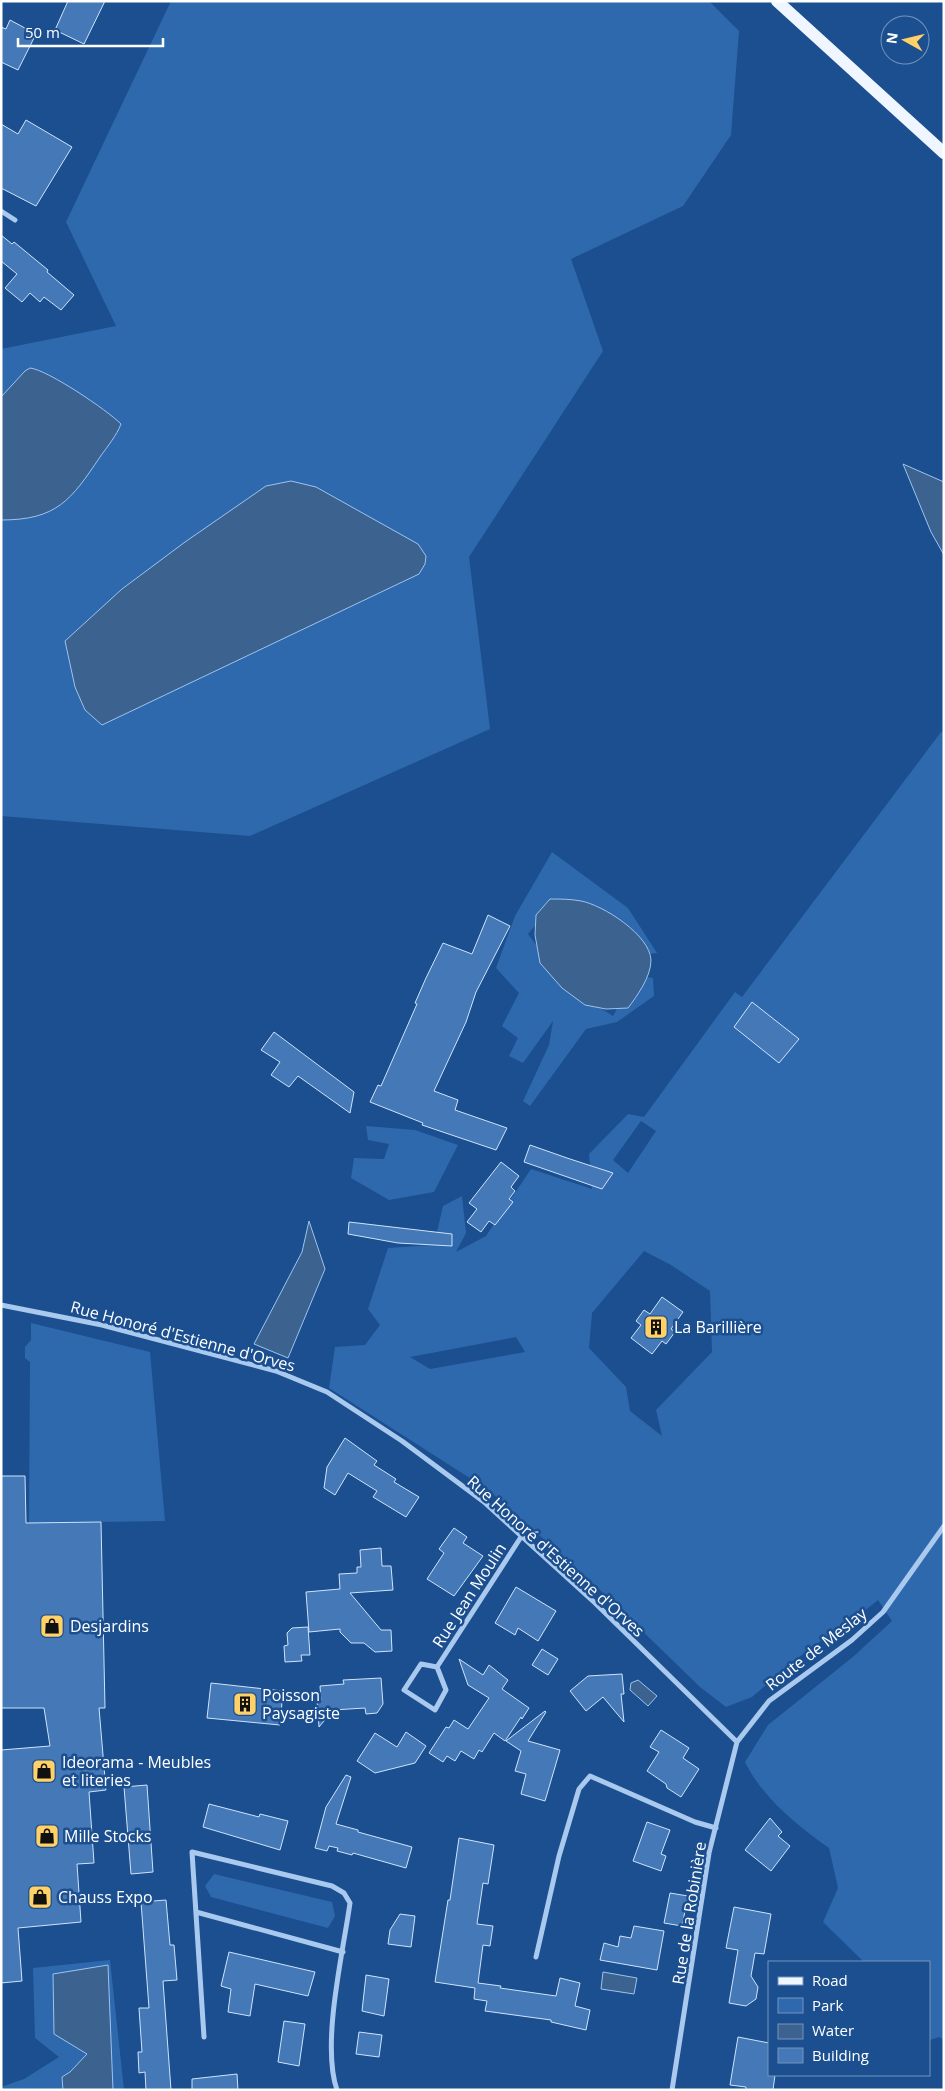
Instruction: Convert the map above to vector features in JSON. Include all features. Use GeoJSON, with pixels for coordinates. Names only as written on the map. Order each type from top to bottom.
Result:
{"type":"FeatureCollection","features":[{"type":"Feature","properties":{"kind":"main road"},"geometry":{"type":"LineString","coordinates":[[777,1],[944,153]]}},
{"type":"Feature","properties":{"kind":"street"},"geometry":{"type":"LineString","coordinates":[[1,211],[15,220]]}},
{"type":"Feature","properties":{"kind":"street","name":"Rue Honoré d'Estienne d'Orves"},"geometry":{"type":"LineString","coordinates":[[1,1305],[102,1325],[276,1371],[327,1392],[402,1441],[484,1502],[595,1603],[737,1742]]}},
{"type":"Feature","properties":{"kind":"street","name":"Route de Meslay"},"geometry":{"type":"LineString","coordinates":[[737,1742],[769,1701],[852,1640],[883,1612],[944,1526]]}},
{"type":"Feature","properties":{"kind":"street","name":"Rue Jean Moulin"},"geometry":{"type":"LineString","coordinates":[[436,1668],[522,1537]]}},
{"type":"Feature","properties":{"kind":"street","name":"Rue Jean Moulin"},"geometry":{"type":"LineString","coordinates":[[421,1664],[436,1668],[446,1690],[435,1710],[404,1690],[421,1664]]}},
{"type":"Feature","properties":{"kind":"street","name":"Rue de la Robinière"},"geometry":{"type":"LineString","coordinates":[[672,2090],[710,1853],[737,1742]]}},
{"type":"Feature","properties":{"kind":"street"},"geometry":{"type":"LineString","coordinates":[[536,1957],[559,1856],[579,1789],[590,1776],[695,1822],[716,1828]]}},
{"type":"Feature","properties":{"kind":"street"},"geometry":{"type":"LineString","coordinates":[[204,2037],[192,1852],[332,1886],[344,1893],[350,1903],[331,2054],[333,2077],[337,2090]]}},
{"type":"Feature","properties":{"kind":"street"},"geometry":{"type":"LineString","coordinates":[[196,1912],[343,1952]]}},
{"type":"Feature","properties":{"kind":"green space"},"geometry":{"type":"Polygon","coordinates":[[[171,1],[709,1],[739,31],[731,135],[683,206],[571,259],[603,351],[469,557],[490,729],[250,836],[1,816],[1,349],[116,326],[66,222],[171,1]]]}},
{"type":"Feature","properties":{"kind":"green space"},"geometry":{"type":"Polygon","coordinates":[[[941,732],[944,733],[944,2041],[940,2037],[930,2040],[930,1961],[863,1961],[823,1922],[838,1888],[829,1848],[781,1810],[752,1775],[745,1762],[768,1725],[854,1656],[892,1621],[878,1600],[846,1626],[811,1647],[752,1697],[726,1707],[700,1687],[600,1590],[490,1491],[329,1388],[335,1347],[365,1345],[380,1325],[368,1309],[388,1248],[434,1245],[443,1206],[462,1196],[466,1233],[456,1252],[486,1236],[531,1169],[592,1189],[589,1154],[628,1114],[644,1117],[735,992],[742,997],[941,732]],[[641,1121],[613,1160],[628,1173],[656,1131],[641,1121]],[[644,1251],[592,1313],[589,1348],[626,1387],[630,1411],[662,1436],[656,1410],[712,1352],[710,1291],[671,1265],[644,1251]],[[516,1337],[410,1357],[430,1369],[525,1352],[516,1337]]]}},
{"type":"Feature","properties":{"kind":"green space"},"geometry":{"type":"Polygon","coordinates":[[[552,852],[628,908],[657,953],[636,955],[555,902],[528,934],[569,988],[613,1016],[621,1001],[628,975],[653,978],[654,996],[617,1022],[586,1029],[530,1106],[523,1101],[549,1045],[553,1021],[523,1063],[509,1056],[518,1038],[502,1026],[519,993],[496,968],[515,916],[552,852]]]}},
{"type":"Feature","properties":{"kind":"green space"},"geometry":{"type":"Polygon","coordinates":[[[366,1126],[415,1130],[458,1145],[434,1192],[389,1200],[351,1178],[354,1158],[384,1159],[389,1144],[368,1140],[366,1126]]]}},
{"type":"Feature","properties":{"kind":"green space"},"geometry":{"type":"Polygon","coordinates":[[[31,1323],[150,1352],[165,1521],[29,1523],[30,1362],[25,1358],[25,1347],[31,1340],[31,1323]]]}},
{"type":"Feature","properties":{"kind":"green space"},"geometry":{"type":"Polygon","coordinates":[[[214,1874],[332,1902],[335,1916],[328,1928],[211,1897],[205,1886],[214,1874]]]}},
{"type":"Feature","properties":{"kind":"green space"},"geometry":{"type":"Polygon","coordinates":[[[110,1960],[124,2090],[1,2090],[1,2087],[24,2079],[59,2057],[35,2038],[33,1968],[110,1960]]]}},
{"type":"Feature","properties":{"kind":"water"},"geometry":{"type":"Polygon","coordinates":[[[30,368],[39,370],[77,392],[121,424],[112,441],[80,485],[61,505],[36,516],[1,520],[1,397],[30,368]]]}},
{"type":"Feature","properties":{"kind":"water"},"geometry":{"type":"Polygon","coordinates":[[[903,464],[944,482],[944,555],[931,532],[903,464]]]}},
{"type":"Feature","properties":{"kind":"water"},"geometry":{"type":"Polygon","coordinates":[[[291,481],[316,487],[418,544],[426,556],[425,564],[419,574],[102,725],[85,710],[75,687],[65,641],[122,589],[185,542],[266,486],[291,481]]]}},
{"type":"Feature","properties":{"kind":"water"},"geometry":{"type":"Polygon","coordinates":[[[550,899],[581,901],[601,908],[624,923],[643,941],[649,950],[651,960],[649,973],[643,986],[628,1008],[606,1009],[585,1005],[562,988],[540,963],[535,935],[536,915],[550,899]]]}},
{"type":"Feature","properties":{"kind":"water"},"geometry":{"type":"Polygon","coordinates":[[[309,1221],[325,1269],[288,1358],[254,1344],[302,1252],[309,1221]]]}},
{"type":"Feature","properties":{"kind":"water"},"geometry":{"type":"Polygon","coordinates":[[[638,1680],[657,1696],[648,1706],[630,1690],[631,1683],[638,1680]]]}},
{"type":"Feature","properties":{"kind":"water"},"geometry":{"type":"Polygon","coordinates":[[[108,1965],[113,2090],[63,2090],[62,2077],[70,2072],[87,2054],[54,2034],[53,1974],[108,1965]]]}},
{"type":"Feature","properties":{"kind":"water"},"geometry":{"type":"Polygon","coordinates":[[[603,1972],[637,1978],[634,1994],[601,1989],[603,1972]]]}},
{"type":"Feature","properties":{"kind":"building"},"geometry":{"type":"Polygon","coordinates":[[[68,1],[105,1],[84,44],[55,30],[68,1]]]}},
{"type":"Feature","properties":{"kind":"building"},"geometry":{"type":"Polygon","coordinates":[[[10,20],[36,34],[18,70],[1,62],[1,27],[6,29],[10,20]]]}},
{"type":"Feature","properties":{"kind":"building"},"geometry":{"type":"Polygon","coordinates":[[[26,120],[72,147],[36,206],[1,188],[1,124],[18,134],[26,120]]]}},
{"type":"Feature","properties":{"kind":"building"},"geometry":{"type":"Polygon","coordinates":[[[1,235],[12,244],[14,242],[48,270],[47,272],[74,295],[61,310],[44,297],[40,302],[30,293],[22,302],[5,288],[17,274],[1,261],[1,235]]]}},
{"type":"Feature","properties":{"kind":"building"},"geometry":{"type":"Polygon","coordinates":[[[488,915],[510,926],[476,992],[466,1022],[434,1091],[458,1100],[455,1110],[507,1128],[496,1150],[422,1125],[423,1123],[370,1102],[378,1085],[381,1086],[417,1004],[415,1003],[443,943],[472,954],[488,915]]]}},
{"type":"Feature","properties":{"kind":"building"},"geometry":{"type":"Polygon","coordinates":[[[752,1002],[799,1039],[779,1063],[734,1027],[752,1002]]]}},
{"type":"Feature","properties":{"kind":"building"},"geometry":{"type":"Polygon","coordinates":[[[274,1032],[354,1092],[350,1113],[298,1076],[289,1087],[271,1075],[280,1062],[261,1050],[274,1032]]]}},
{"type":"Feature","properties":{"kind":"building"},"geometry":{"type":"Polygon","coordinates":[[[530,1145],[613,1173],[602,1189],[524,1162],[530,1145]]]}},
{"type":"Feature","properties":{"kind":"building"},"geometry":{"type":"Polygon","coordinates":[[[501,1162],[519,1176],[511,1187],[515,1191],[509,1199],[513,1202],[495,1225],[489,1221],[481,1232],[467,1222],[477,1209],[469,1203],[501,1162]]]}},
{"type":"Feature","properties":{"kind":"building"},"geometry":{"type":"Polygon","coordinates":[[[349,1222],[452,1234],[452,1246],[398,1243],[348,1234],[349,1222]]]}},
{"type":"Feature","properties":{"kind":"building","name":"La Barillière"},"geometry":{"type":"Polygon","coordinates":[[[662,1297],[683,1312],[671,1329],[675,1332],[666,1344],[662,1341],[652,1354],[631,1338],[641,1325],[636,1321],[644,1310],[650,1314],[662,1297]]]}},
{"type":"Feature","properties":{"kind":"building"},"geometry":{"type":"Polygon","coordinates":[[[345,1438],[377,1461],[374,1465],[396,1479],[394,1482],[419,1497],[406,1517],[373,1497],[377,1491],[348,1473],[335,1495],[324,1488],[327,1467],[345,1438]]]}},
{"type":"Feature","properties":{"kind":"building"},"geometry":{"type":"Polygon","coordinates":[[[1,1476],[25,1476],[26,1523],[101,1522],[105,1708],[99,1708],[106,1790],[89,1792],[94,1863],[77,1864],[81,1922],[18,1928],[22,1981],[1,1983],[1,1750],[50,1746],[44,1708],[1,1708],[1,1476]]]}},
{"type":"Feature","properties":{"kind":"building"},"geometry":{"type":"Polygon","coordinates":[[[454,1528],[467,1537],[463,1543],[483,1556],[454,1596],[427,1579],[444,1553],[439,1549],[454,1528]]]}},
{"type":"Feature","properties":{"kind":"building"},"geometry":{"type":"Polygon","coordinates":[[[381,1548],[382,1566],[391,1566],[393,1590],[350,1593],[381,1630],[391,1630],[392,1651],[375,1652],[364,1643],[351,1643],[340,1632],[340,1629],[309,1632],[306,1592],[340,1589],[339,1574],[357,1573],[357,1567],[361,1567],[360,1550],[381,1548]]]}},
{"type":"Feature","properties":{"kind":"building"},"geometry":{"type":"Polygon","coordinates":[[[516,1587],[556,1611],[538,1641],[518,1628],[515,1635],[495,1623],[516,1587]]]}},
{"type":"Feature","properties":{"kind":"building"},"geometry":{"type":"Polygon","coordinates":[[[308,1627],[310,1655],[301,1655],[302,1661],[285,1662],[284,1646],[288,1645],[287,1633],[292,1628],[308,1627]]]}},
{"type":"Feature","properties":{"kind":"building"},"geometry":{"type":"Polygon","coordinates":[[[542,1649],[558,1659],[548,1675],[532,1665],[542,1649]]]}},
{"type":"Feature","properties":{"kind":"building"},"geometry":{"type":"Polygon","coordinates":[[[459,1659],[483,1675],[489,1665],[508,1680],[502,1689],[529,1708],[505,1741],[494,1733],[482,1752],[479,1750],[474,1759],[461,1751],[455,1761],[447,1756],[443,1762],[429,1753],[446,1727],[449,1728],[454,1720],[468,1729],[489,1698],[468,1685],[459,1659]]]}},
{"type":"Feature","properties":{"kind":"building"},"geometry":{"type":"Polygon","coordinates":[[[622,1674],[624,1694],[621,1694],[624,1722],[603,1697],[586,1711],[570,1691],[588,1676],[622,1674]]]}},
{"type":"Feature","properties":{"kind":"building"},"geometry":{"type":"Polygon","coordinates":[[[381,1678],[383,1704],[377,1713],[366,1714],[365,1708],[333,1710],[319,1727],[317,1700],[321,1700],[320,1686],[344,1684],[343,1680],[381,1678]]]}},
{"type":"Feature","properties":{"kind":"building","name":"Poisson Paysagiste"},"geometry":{"type":"Polygon","coordinates":[[[211,1683],[283,1691],[280,1725],[207,1718],[211,1683]]]}},
{"type":"Feature","properties":{"kind":"building"},"geometry":{"type":"Polygon","coordinates":[[[545,1711],[528,1741],[560,1750],[545,1801],[521,1794],[526,1774],[515,1771],[521,1751],[506,1741],[545,1711]]]}},
{"type":"Feature","properties":{"kind":"building"},"geometry":{"type":"Polygon","coordinates":[[[661,1730],[689,1748],[683,1758],[699,1769],[681,1797],[647,1771],[659,1752],[650,1747],[661,1730]]]}},
{"type":"Feature","properties":{"kind":"building"},"geometry":{"type":"Polygon","coordinates":[[[406,1732],[426,1746],[415,1763],[375,1773],[357,1761],[375,1733],[397,1747],[406,1732]]]}},
{"type":"Feature","properties":{"kind":"building"},"geometry":{"type":"Polygon","coordinates":[[[346,1775],[351,1777],[336,1824],[412,1847],[406,1868],[353,1853],[352,1855],[337,1851],[338,1848],[329,1846],[327,1851],[315,1848],[326,1807],[346,1775]]]}},
{"type":"Feature","properties":{"kind":"building"},"geometry":{"type":"Polygon","coordinates":[[[147,1785],[153,1872],[131,1874],[124,1787],[147,1785]]]}},
{"type":"Feature","properties":{"kind":"building"},"geometry":{"type":"Polygon","coordinates":[[[209,1804],[259,1817],[260,1814],[288,1821],[280,1850],[203,1827],[209,1804]]]}},
{"type":"Feature","properties":{"kind":"building"},"geometry":{"type":"Polygon","coordinates":[[[770,1818],[782,1832],[778,1836],[790,1846],[771,1871],[745,1850],[770,1818]]]}},
{"type":"Feature","properties":{"kind":"building"},"geometry":{"type":"Polygon","coordinates":[[[647,1822],[670,1830],[661,1854],[666,1856],[661,1871],[633,1861],[647,1822]]]}},
{"type":"Feature","properties":{"kind":"building"},"geometry":{"type":"Polygon","coordinates":[[[459,1838],[494,1845],[488,1884],[483,1883],[477,1924],[493,1926],[490,1946],[483,1945],[478,1983],[556,1996],[560,1978],[580,1983],[575,2006],[590,2010],[586,2030],[551,2022],[551,2020],[485,2011],[487,2001],[474,1999],[475,1988],[435,1982],[459,1838]]]}},
{"type":"Feature","properties":{"kind":"building"},"geometry":{"type":"Polygon","coordinates":[[[670,1893],[688,1896],[682,1926],[664,1923],[670,1893]]]}},
{"type":"Feature","properties":{"kind":"building"},"geometry":{"type":"Polygon","coordinates":[[[166,1900],[170,1945],[174,1945],[177,1980],[163,1981],[171,2090],[146,2090],[145,2072],[139,2073],[138,2052],[142,2052],[139,2008],[149,2008],[141,1902],[166,1900]]]}},
{"type":"Feature","properties":{"kind":"building"},"geometry":{"type":"Polygon","coordinates":[[[734,1907],[771,1914],[764,1954],[755,1953],[751,1976],[758,1987],[756,1999],[746,2006],[729,2003],[738,1950],[726,1948],[734,1907]]]}},
{"type":"Feature","properties":{"kind":"building"},"geometry":{"type":"Polygon","coordinates":[[[400,1914],[415,1916],[411,1947],[388,1944],[390,1930],[400,1914]]]}},
{"type":"Feature","properties":{"kind":"building"},"geometry":{"type":"Polygon","coordinates":[[[634,1926],[664,1931],[657,1970],[600,1960],[604,1943],[618,1947],[620,1936],[631,1938],[634,1926]]]}},
{"type":"Feature","properties":{"kind":"building"},"geometry":{"type":"Polygon","coordinates":[[[229,1952],[315,1972],[308,1996],[255,1984],[250,2016],[228,2012],[231,1989],[221,1986],[229,1952]]]}},
{"type":"Feature","properties":{"kind":"building"},"geometry":{"type":"Polygon","coordinates":[[[366,1975],[389,1979],[384,2016],[362,2011],[366,1975]]]}},
{"type":"Feature","properties":{"kind":"building"},"geometry":{"type":"Polygon","coordinates":[[[284,2021],[305,2024],[299,2066],[278,2062],[284,2021]]]}},
{"type":"Feature","properties":{"kind":"building"},"geometry":{"type":"Polygon","coordinates":[[[359,2032],[382,2035],[379,2057],[356,2054],[359,2032]]]}},
{"type":"Feature","properties":{"kind":"building"},"geometry":{"type":"Polygon","coordinates":[[[738,2037],[768,2043],[768,2076],[775,2076],[773,2090],[746,2090],[746,2087],[730,2085],[738,2037]]]}},
{"type":"Feature","properties":{"kind":"building"},"geometry":{"type":"Polygon","coordinates":[[[237,2074],[238,2090],[192,2090],[192,2079],[237,2074]]]}},
{"type":"Feature","properties":{"kind":"place","name":"La Barillière"},"geometry":{"type":"Point","coordinates":[656,1327]}},
{"type":"Feature","properties":{"kind":"place","name":"Desjardins"},"geometry":{"type":"Point","coordinates":[52,1626]}},
{"type":"Feature","properties":{"kind":"place","name":"Poisson Paysagiste"},"geometry":{"type":"Point","coordinates":[245,1704]}},
{"type":"Feature","properties":{"kind":"place","name":"Ideorama - Meubles et literies"},"geometry":{"type":"Point","coordinates":[44,1771]}},
{"type":"Feature","properties":{"kind":"place","name":"Mille Stocks"},"geometry":{"type":"Point","coordinates":[47,1836]}},
{"type":"Feature","properties":{"kind":"place","name":"Chauss Expo"},"geometry":{"type":"Point","coordinates":[40,1897]}}]}
